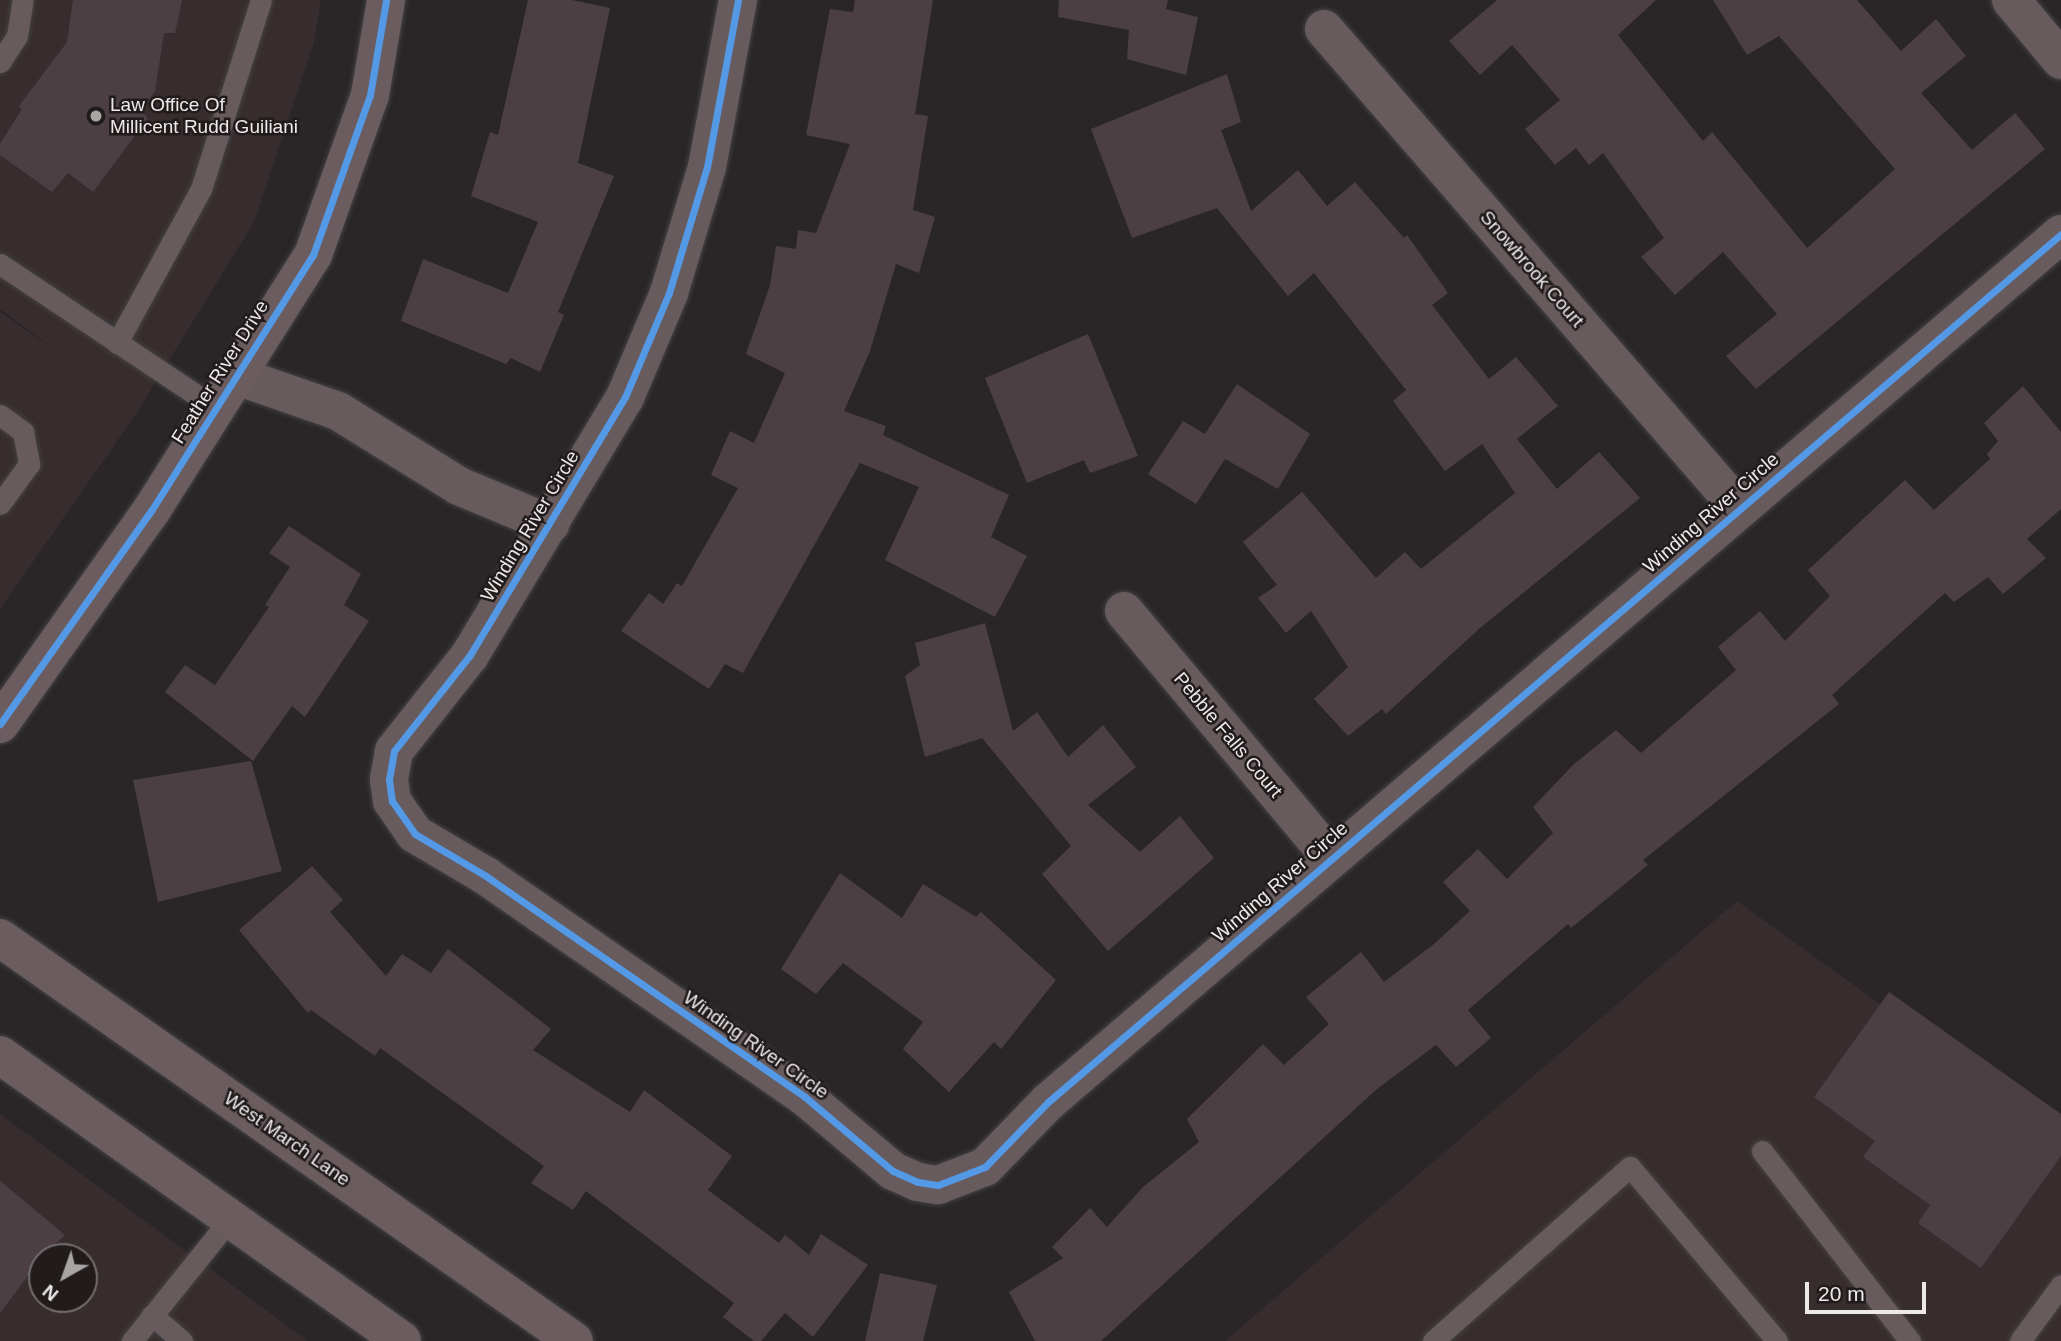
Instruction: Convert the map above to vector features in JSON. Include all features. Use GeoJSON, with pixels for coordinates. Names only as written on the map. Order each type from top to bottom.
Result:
{"type":"FeatureCollection","features":[{"type":"Feature","properties":{"kind":"main road","name":"Feather River Drive"},"geometry":{"type":"LineString","coordinates":[[0,724],[151,511],[313,255],[335,202],[370,95],[386,0]]}},
{"type":"Feature","properties":{"kind":"main road","name":"West March Lane"},"geometry":{"type":"LineString","coordinates":[[0,938],[574,1341]]}},
{"type":"Feature","properties":{"kind":"main road"},"geometry":{"type":"LineString","coordinates":[[0,1055],[402,1341]]}},
{"type":"Feature","properties":{"kind":"street","name":"Winding River Circle"},"geometry":{"type":"LineString","coordinates":[[738,0],[707,167],[669,293],[625,397],[470,654],[394,751],[389,780],[392,801],[406,825],[805,1097],[893,1171],[918,1182],[938,1185],[985,1167],[1048,1102],[2061,234]]}},
{"type":"Feature","properties":{"kind":"street"},"geometry":{"type":"LineString","coordinates":[[2011,0],[2061,60]]}},
{"type":"Feature","properties":{"kind":"street","name":"Snowbrook Court"},"geometry":{"type":"LineString","coordinates":[[1324,29],[1740,509]]}},
{"type":"Feature","properties":{"kind":"street","name":"Winding River Circle"},"geometry":{"type":"LineString","coordinates":[[237,376],[338,411],[459,486],[550,524]]}},
{"type":"Feature","properties":{"kind":"street","name":"Pebble Falls Court"},"geometry":{"type":"LineString","coordinates":[[1124,611],[1331,858]]}},
{"type":"Feature","properties":{"kind":"lane"},"geometry":{"type":"LineString","coordinates":[[0,62],[17,36],[23,0]]}},
{"type":"Feature","properties":{"kind":"lane"},"geometry":{"type":"LineString","coordinates":[[117,343],[201,188],[261,0]]}},
{"type":"Feature","properties":{"kind":"lane"},"geometry":{"type":"LineString","coordinates":[[0,264],[216,408]]}},
{"type":"Feature","properties":{"kind":"lane"},"geometry":{"type":"LineString","coordinates":[[0,415],[23,432],[29,464],[0,504]]}},
{"type":"Feature","properties":{"kind":"lane"},"geometry":{"type":"LineString","coordinates":[[1762,1150],[1910,1341]]}},
{"type":"Feature","properties":{"kind":"lane"},"geometry":{"type":"LineString","coordinates":[[1433,1341],[1630,1167],[1777,1341]]}},
{"type":"Feature","properties":{"kind":"lane"},"geometry":{"type":"LineString","coordinates":[[132,1341],[230,1219]]}},
{"type":"Feature","properties":{"kind":"lane"},"geometry":{"type":"LineString","coordinates":[[2020,1341],[2061,1286]]}},
{"type":"Feature","properties":{"kind":"lane"},"geometry":{"type":"LineString","coordinates":[[152,1315],[182,1341]]}},
{"type":"Feature","properties":{"kind":"shaded area"},"geometry":{"type":"Polygon","coordinates":[[[0,0],[321,0],[314,42],[254,222],[138,411],[0,609],[0,312],[60,354],[0,309],[0,0]]]}},
{"type":"Feature","properties":{"kind":"shaded area"},"geometry":{"type":"Polygon","coordinates":[[[1737,901],[2061,1134],[2061,1341],[1225,1341],[1737,901]]]}},
{"type":"Feature","properties":{"kind":"shaded area"},"geometry":{"type":"Polygon","coordinates":[[[0,1114],[308,1341],[0,1341],[0,1114]]]}},
{"type":"Feature","properties":{"kind":"building"},"geometry":{"type":"Polygon","coordinates":[[[73,0],[182,0],[175,33],[164,33],[155,91],[141,111],[148,118],[93,192],[68,173],[52,192],[0,155],[0,144],[22,109],[19,106],[67,42],[73,0]]]}},
{"type":"Feature","properties":{"kind":"building"},"geometry":{"type":"Polygon","coordinates":[[[528,0],[572,0],[610,8],[578,163],[614,176],[558,312],[564,315],[540,372],[511,358],[506,364],[401,321],[423,259],[508,293],[538,222],[471,196],[490,132],[498,135],[528,0]]]}},
{"type":"Feature","properties":{"kind":"building"},"geometry":{"type":"Polygon","coordinates":[[[855,0],[933,0],[915,114],[928,116],[913,210],[935,217],[919,273],[896,264],[870,351],[844,411],[886,426],[883,435],[1009,495],[991,537],[1027,556],[995,617],[885,560],[919,487],[860,463],[743,673],[725,664],[709,689],[621,631],[649,593],[663,604],[677,583],[682,586],[738,488],[711,475],[730,431],[754,443],[785,373],[746,354],[770,285],[776,246],[796,249],[798,230],[816,233],[850,144],[806,135],[830,9],[853,12],[855,0]]]}},
{"type":"Feature","properties":{"kind":"building"},"geometry":{"type":"Polygon","coordinates":[[[1059,0],[1168,0],[1166,9],[1198,17],[1186,75],[1127,59],[1129,30],[1058,17],[1059,0]]]}},
{"type":"Feature","properties":{"kind":"building"},"geometry":{"type":"Polygon","coordinates":[[[1497,0],[1656,0],[1618,35],[1703,141],[1712,132],[1807,248],[1895,169],[1779,36],[1747,55],[1713,0],[1857,0],[1901,51],[1936,19],[1966,56],[1921,93],[1972,150],[2015,113],[2045,149],[1756,389],[1726,356],[1777,314],[1723,252],[1675,295],[1641,257],[1664,238],[1603,153],[1589,165],[1576,148],[1555,165],[1525,129],[1560,100],[1512,45],[1480,75],[1449,41],[1497,0]]]}},
{"type":"Feature","properties":{"kind":"building"},"geometry":{"type":"Polygon","coordinates":[[[1227,74],[1241,122],[1221,130],[1251,211],[1298,170],[1327,206],[1355,182],[1404,238],[1407,235],[1448,293],[1432,305],[1489,379],[1516,357],[1558,406],[1517,439],[1557,489],[1599,452],[1640,498],[1480,628],[1386,714],[1382,709],[1348,736],[1314,699],[1348,667],[1311,611],[1286,633],[1258,598],[1277,585],[1243,542],[1302,492],[1376,578],[1405,552],[1421,569],[1515,493],[1482,444],[1445,471],[1393,401],[1406,390],[1314,273],[1288,296],[1217,208],[1132,238],[1091,129],[1227,74]]]}},
{"type":"Feature","properties":{"kind":"building"},"geometry":{"type":"Polygon","coordinates":[[[1088,334],[1138,456],[1090,473],[1084,460],[1027,483],[985,378],[1088,334]]]}},
{"type":"Feature","properties":{"kind":"building"},"geometry":{"type":"Polygon","coordinates":[[[1237,384],[1310,434],[1278,489],[1225,459],[1196,504],[1148,474],[1183,421],[1205,434],[1237,384]]]}},
{"type":"Feature","properties":{"kind":"building"},"geometry":{"type":"Polygon","coordinates":[[[2023,386],[2061,432],[2061,509],[2027,539],[2046,558],[2003,594],[1988,577],[1954,602],[1945,593],[1832,695],[1839,704],[1643,860],[1648,865],[1571,928],[1568,924],[1468,1010],[1491,1038],[1456,1067],[1436,1045],[1377,1089],[1101,1341],[1035,1341],[1009,1292],[1063,1258],[1052,1247],[1090,1208],[1107,1227],[1143,1187],[1199,1142],[1187,1119],[1263,1044],[1284,1065],[1329,1024],[1306,997],[1361,952],[1384,982],[1434,944],[1470,911],[1443,882],[1478,849],[1507,879],[1553,833],[1533,807],[1573,765],[1616,730],[1641,753],[1736,670],[1718,647],[1760,611],[1785,641],[1830,596],[1808,570],[1905,480],[1934,510],[1990,459],[1987,454],[1998,441],[1984,423],[2023,386]]]}},
{"type":"Feature","properties":{"kind":"building"},"geometry":{"type":"Polygon","coordinates":[[[289,526],[361,574],[344,605],[369,621],[305,717],[292,706],[253,761],[165,692],[185,665],[215,685],[269,607],[265,605],[290,567],[269,553],[289,526]]]}},
{"type":"Feature","properties":{"kind":"building"},"geometry":{"type":"Polygon","coordinates":[[[985,623],[1013,731],[1037,712],[1068,757],[1103,725],[1136,767],[1088,805],[1140,852],[1180,816],[1214,858],[1108,951],[1042,874],[1071,846],[982,738],[925,757],[905,676],[920,665],[915,643],[985,623]]]}},
{"type":"Feature","properties":{"kind":"building"},"geometry":{"type":"Polygon","coordinates":[[[251,761],[282,871],[158,902],[133,780],[251,761]]]}},
{"type":"Feature","properties":{"kind":"building"},"geometry":{"type":"Polygon","coordinates":[[[312,866],[343,900],[330,912],[386,976],[402,954],[431,973],[448,949],[551,1029],[533,1050],[630,1112],[644,1090],[732,1156],[708,1190],[779,1243],[785,1235],[809,1255],[821,1234],[868,1265],[813,1337],[785,1313],[761,1341],[754,1341],[723,1317],[734,1303],[586,1191],[573,1210],[531,1183],[544,1166],[380,1048],[375,1056],[311,1010],[308,1013],[239,930],[312,866]]]}},
{"type":"Feature","properties":{"kind":"building"},"geometry":{"type":"Polygon","coordinates":[[[840,873],[902,918],[923,884],[976,917],[981,912],[1056,980],[1001,1049],[994,1042],[949,1092],[903,1049],[923,1022],[843,963],[816,994],[781,969],[840,873]]]}},
{"type":"Feature","properties":{"kind":"building"},"geometry":{"type":"Polygon","coordinates":[[[1889,992],[2061,1114],[2061,1156],[1981,1268],[1918,1223],[1930,1205],[1863,1157],[1875,1141],[1814,1097],[1889,992]]]}},
{"type":"Feature","properties":{"kind":"building"},"geometry":{"type":"Polygon","coordinates":[[[0,1181],[65,1235],[57,1243],[28,1243],[28,1276],[0,1313],[0,1181]]]}},
{"type":"Feature","properties":{"kind":"building"},"geometry":{"type":"Polygon","coordinates":[[[880,1273],[937,1285],[923,1341],[865,1341],[880,1273]]]}},
{"type":"Feature","properties":{"kind":"cycle path"},"geometry":{"type":"LineString","coordinates":[[0,724],[151,511],[313,255],[370,95],[386,0]]}},
{"type":"Feature","properties":{"kind":"cycle path"},"geometry":{"type":"LineString","coordinates":[[738,0],[707,167],[669,293],[625,397],[470,655],[394,751],[389,780],[392,801],[415,834],[486,876],[805,1097],[893,1171],[918,1182],[938,1185],[985,1167],[1048,1102],[2061,234]]}},
{"type":"Feature","properties":{"kind":"place","name":"Law Office Of Millicent Rudd Guiliani"},"geometry":{"type":"Point","coordinates":[96,116]}}]}
